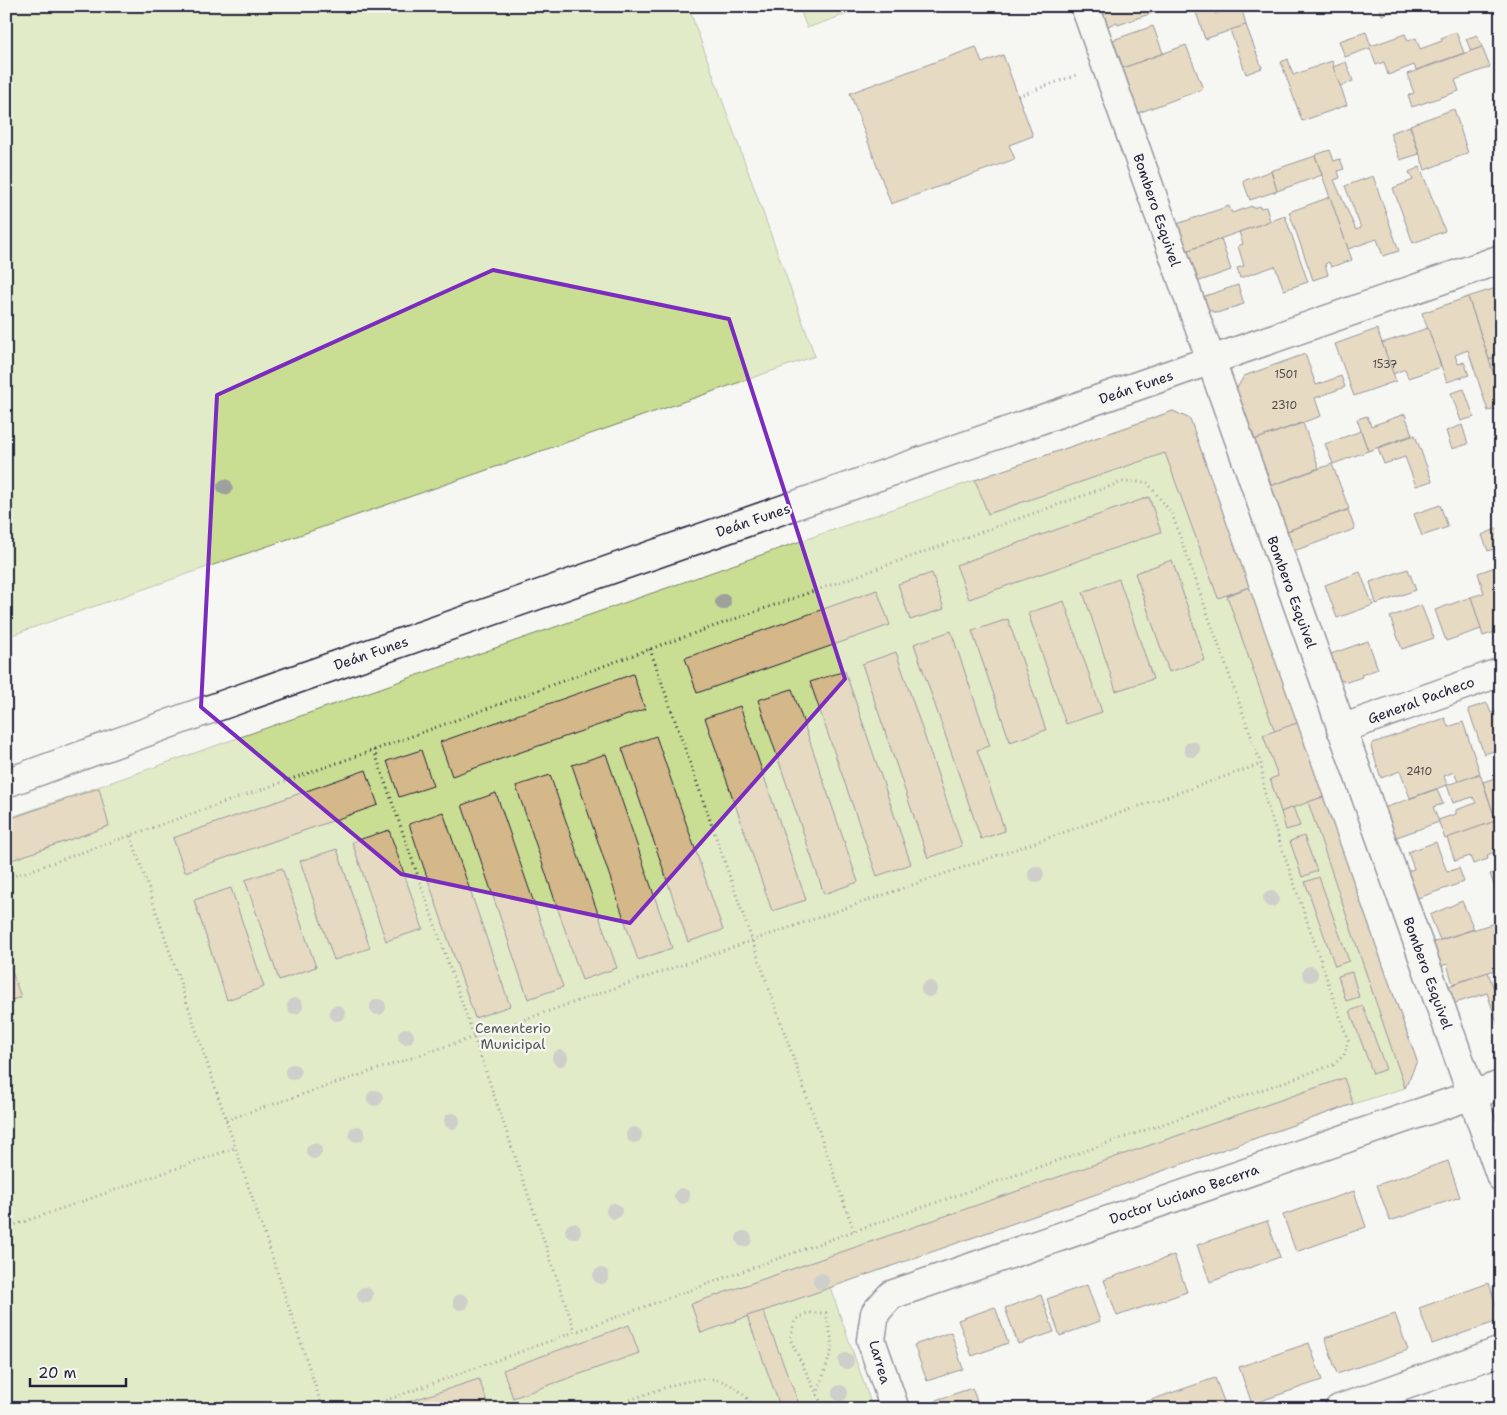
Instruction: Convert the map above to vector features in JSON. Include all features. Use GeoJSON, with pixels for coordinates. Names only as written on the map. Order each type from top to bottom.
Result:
{"type":"FeatureCollection","features":[{"type":"Feature","properties":{"kind":"street","name":"Bombero Esquivel"},"geometry":{"type":"LineString","coordinates":[[1085,6],[1501,1177]]}},
{"type":"Feature","properties":{"kind":"street","name":"Deán Funes"},"geometry":{"type":"LineString","coordinates":[[6,783],[185,718],[1501,259]]}},
{"type":"Feature","properties":{"kind":"street","name":"General Pacheco"},"geometry":{"type":"LineString","coordinates":[[1341,729],[1501,672]]}},
{"type":"Feature","properties":{"kind":"street","name":"Doctor Luciano Becerra"},"geometry":{"type":"LineString","coordinates":[[875,1313],[892,1295],[1501,1085]]}},
{"type":"Feature","properties":{"kind":"street","name":"Larrea"},"geometry":{"type":"LineString","coordinates":[[875,1313],[871,1340],[895,1409]]}},
{"type":"Feature","properties":{"kind":"street"},"geometry":{"type":"LineString","coordinates":[[1339,1409],[1501,1351]]}},
{"type":"Feature","properties":{"kind":"path"},"geometry":{"type":"LineString","coordinates":[[1018,96],[1081,73]]}},
{"type":"Feature","properties":{"kind":"path"},"geometry":{"type":"LineString","coordinates":[[6,879],[374,750],[650,649],[1122,482],[1147,482],[1172,514],[1261,764],[1266,802],[1348,1040],[1344,1055],[1333,1065],[854,1232],[362,1409]]}},
{"type":"Feature","properties":{"kind":"path"},"geometry":{"type":"LineString","coordinates":[[650,649],[854,1232]]}},
{"type":"Feature","properties":{"kind":"path"},"geometry":{"type":"LineString","coordinates":[[374,750],[575,1331]]}},
{"type":"Feature","properties":{"kind":"path"},"geometry":{"type":"LineString","coordinates":[[226,1120],[474,1037],[1261,764]]}},
{"type":"Feature","properties":{"kind":"path"},"geometry":{"type":"LineString","coordinates":[[131,836],[323,1409]]}},
{"type":"Feature","properties":{"kind":"path"},"geometry":{"type":"LineString","coordinates":[[6,1228],[235,1148]]}},
{"type":"Feature","properties":{"kind":"path"},"geometry":{"type":"LineString","coordinates":[[817,1395],[834,1346],[826,1313],[807,1313],[795,1320],[790,1339],[817,1395],[824,1409]]}},
{"type":"Feature","properties":{"kind":"path"},"geometry":{"type":"LineString","coordinates":[[607,1409],[695,1380],[712,1379],[730,1385],[749,1398],[756,1409]]}},
{"type":"Feature","properties":{"kind":"highlighted area"},"geometry":{"type":"Polygon","coordinates":[[[493,270],[729,319],[845,679],[630,923],[401,874],[201,707],[217,395],[493,270]]]}},
{"type":"Feature","properties":{"kind":"green space"},"geometry":{"type":"Polygon","coordinates":[[[6,6],[688,6],[815,356],[6,637],[6,6]]]}},
{"type":"Feature","properties":{"kind":"green space"},"geometry":{"type":"Polygon","coordinates":[[[799,6],[869,6],[807,28],[799,6]]]}},
{"type":"Feature","properties":{"kind":"green space","name":"Cementerio Municipal"},"geometry":{"type":"Polygon","coordinates":[[[1173,411],[1190,419],[1417,1061],[1405,1088],[1353,1104],[830,1287],[873,1409],[6,1409],[6,819],[1173,411]]]}},
{"type":"Feature","properties":{"kind":"building"},"geometry":{"type":"Polygon","coordinates":[[[1101,6],[1150,6],[1152,13],[1118,25],[1117,22],[1108,26],[1101,6]]]}},
{"type":"Feature","properties":{"kind":"building"},"geometry":{"type":"Polygon","coordinates":[[[1194,6],[1213,6],[1215,14],[1241,6],[1246,25],[1205,39],[1194,6]]]}},
{"type":"Feature","properties":{"kind":"building"},"geometry":{"type":"Polygon","coordinates":[[[1378,6],[1405,6],[1382,15],[1378,6]]]}},
{"type":"Feature","properties":{"kind":"building"},"geometry":{"type":"Polygon","coordinates":[[[1246,25],[1262,68],[1246,74],[1230,30],[1246,25]]]}},
{"type":"Feature","properties":{"kind":"building"},"geometry":{"type":"Polygon","coordinates":[[[1153,26],[1163,53],[1123,68],[1113,40],[1153,26]]]}},
{"type":"Feature","properties":{"kind":"building"},"geometry":{"type":"Polygon","coordinates":[[[1366,32],[1371,46],[1405,34],[1408,41],[1416,38],[1420,49],[1442,41],[1441,38],[1456,32],[1464,53],[1416,70],[1414,65],[1388,75],[1384,62],[1376,65],[1370,48],[1345,57],[1339,41],[1366,32]]]}},
{"type":"Feature","properties":{"kind":"building"},"geometry":{"type":"Polygon","coordinates":[[[1477,35],[1482,47],[1471,51],[1466,39],[1477,35]]]}},
{"type":"Feature","properties":{"kind":"building"},"geometry":{"type":"Polygon","coordinates":[[[1186,45],[1203,89],[1138,113],[1123,68],[1186,45]]]}},
{"type":"Feature","properties":{"kind":"building"},"geometry":{"type":"Polygon","coordinates":[[[976,47],[982,63],[1003,55],[1033,136],[1009,145],[1015,159],[891,204],[850,93],[976,47]]]}},
{"type":"Feature","properties":{"kind":"building"},"geometry":{"type":"Polygon","coordinates":[[[1482,47],[1490,67],[1455,80],[1459,91],[1412,107],[1408,95],[1414,93],[1407,74],[1482,47]]]}},
{"type":"Feature","properties":{"kind":"building"},"geometry":{"type":"Polygon","coordinates":[[[1288,59],[1293,75],[1332,61],[1347,105],[1302,121],[1281,62],[1288,59]]]}},
{"type":"Feature","properties":{"kind":"building"},"geometry":{"type":"Polygon","coordinates":[[[1346,62],[1353,81],[1340,86],[1333,67],[1346,62]]]}},
{"type":"Feature","properties":{"kind":"building"},"geometry":{"type":"Polygon","coordinates":[[[1454,109],[1468,153],[1425,170],[1410,125],[1454,109]]]}},
{"type":"Feature","properties":{"kind":"building"},"geometry":{"type":"Polygon","coordinates":[[[1410,126],[1419,154],[1400,160],[1390,133],[1410,126]]]}},
{"type":"Feature","properties":{"kind":"building"},"geometry":{"type":"Polygon","coordinates":[[[1330,150],[1334,161],[1340,159],[1344,169],[1338,171],[1340,178],[1334,180],[1356,230],[1361,228],[1345,186],[1373,176],[1399,251],[1383,256],[1377,239],[1348,249],[1315,155],[1330,150]]]}},
{"type":"Feature","properties":{"kind":"building"},"geometry":{"type":"Polygon","coordinates":[[[1315,156],[1322,175],[1277,191],[1271,171],[1315,156]]]}},
{"type":"Feature","properties":{"kind":"building"},"geometry":{"type":"Polygon","coordinates":[[[1420,167],[1445,231],[1413,243],[1393,188],[1413,180],[1409,172],[1420,167]]]}},
{"type":"Feature","properties":{"kind":"building"},"geometry":{"type":"Polygon","coordinates":[[[1271,171],[1277,191],[1250,200],[1243,181],[1271,171]]]}},
{"type":"Feature","properties":{"kind":"building"},"geometry":{"type":"Polygon","coordinates":[[[1330,197],[1352,260],[1331,267],[1329,262],[1325,264],[1328,275],[1313,280],[1289,212],[1330,197]]]}},
{"type":"Feature","properties":{"kind":"building"},"geometry":{"type":"Polygon","coordinates":[[[1229,206],[1232,213],[1252,206],[1253,208],[1259,206],[1260,208],[1266,207],[1270,221],[1186,251],[1177,224],[1229,206]]]}},
{"type":"Feature","properties":{"kind":"building"},"geometry":{"type":"Polygon","coordinates":[[[1285,216],[1308,282],[1284,290],[1275,266],[1240,278],[1237,268],[1244,266],[1238,246],[1243,244],[1239,232],[1285,216]]]}},
{"type":"Feature","properties":{"kind":"building"},"geometry":{"type":"Polygon","coordinates":[[[1221,239],[1231,270],[1197,282],[1186,251],[1221,239]]]}},
{"type":"Feature","properties":{"kind":"building"},"geometry":{"type":"Polygon","coordinates":[[[1238,285],[1244,304],[1217,313],[1206,309],[1202,297],[1238,285]]]}},
{"type":"Feature","properties":{"kind":"building"},"geometry":{"type":"Polygon","coordinates":[[[1499,287],[1501,293],[1501,355],[1489,359],[1468,297],[1499,287]]]}},
{"type":"Feature","properties":{"kind":"building"},"geometry":{"type":"Polygon","coordinates":[[[1468,297],[1501,395],[1501,408],[1488,411],[1468,350],[1455,355],[1458,364],[1464,362],[1469,375],[1447,382],[1422,313],[1468,297]]]}},
{"type":"Feature","properties":{"kind":"building"},"geometry":{"type":"Polygon","coordinates":[[[1428,328],[1441,367],[1408,378],[1405,369],[1393,374],[1382,343],[1428,328]]]}},
{"type":"Feature","properties":{"kind":"building"},"geometry":{"type":"Polygon","coordinates":[[[1377,329],[1396,381],[1354,396],[1335,344],[1377,329]]]}},
{"type":"Feature","properties":{"kind":"building"},"geometry":{"type":"Polygon","coordinates":[[[1305,354],[1316,385],[1341,376],[1345,387],[1315,398],[1321,416],[1251,441],[1234,393],[1244,376],[1305,354]]]}},
{"type":"Feature","properties":{"kind":"building"},"geometry":{"type":"Polygon","coordinates":[[[1501,355],[1501,395],[1489,359],[1501,355]]]}},
{"type":"Feature","properties":{"kind":"building"},"geometry":{"type":"Polygon","coordinates":[[[1464,389],[1474,417],[1461,421],[1451,393],[1464,389]]]}},
{"type":"Feature","properties":{"kind":"building"},"geometry":{"type":"Polygon","coordinates":[[[1173,411],[1190,419],[1249,587],[1218,598],[1165,453],[988,514],[975,480],[1173,411]]]}},
{"type":"Feature","properties":{"kind":"building"},"geometry":{"type":"Polygon","coordinates":[[[1405,414],[1412,435],[1368,451],[1357,419],[1367,416],[1371,426],[1405,414]]]}},
{"type":"Feature","properties":{"kind":"building"},"geometry":{"type":"Polygon","coordinates":[[[1303,423],[1319,468],[1268,487],[1251,441],[1303,423]]]}},
{"type":"Feature","properties":{"kind":"building"},"geometry":{"type":"Polygon","coordinates":[[[1462,425],[1468,444],[1452,449],[1446,431],[1462,425]]]}},
{"type":"Feature","properties":{"kind":"building"},"geometry":{"type":"Polygon","coordinates":[[[1361,431],[1368,451],[1333,464],[1325,444],[1361,431]]]}},
{"type":"Feature","properties":{"kind":"building"},"geometry":{"type":"Polygon","coordinates":[[[1415,435],[1432,481],[1416,486],[1405,457],[1384,464],[1378,448],[1415,435]]]}},
{"type":"Feature","properties":{"kind":"building"},"geometry":{"type":"Polygon","coordinates":[[[1332,464],[1349,509],[1284,532],[1268,487],[1332,464]]]}},
{"type":"Feature","properties":{"kind":"building"},"geometry":{"type":"Polygon","coordinates":[[[1149,497],[1161,532],[969,599],[956,565],[1149,497]]]}},
{"type":"Feature","properties":{"kind":"building"},"geometry":{"type":"Polygon","coordinates":[[[1440,505],[1448,527],[1422,536],[1414,514],[1440,505]]]}},
{"type":"Feature","properties":{"kind":"building"},"geometry":{"type":"Polygon","coordinates":[[[1348,510],[1355,529],[1291,552],[1284,532],[1348,510]]]}},
{"type":"Feature","properties":{"kind":"building"},"geometry":{"type":"Polygon","coordinates":[[[1498,528],[1501,536],[1501,547],[1488,551],[1482,535],[1498,528]]]}},
{"type":"Feature","properties":{"kind":"building"},"geometry":{"type":"Polygon","coordinates":[[[1172,560],[1205,660],[1169,672],[1135,573],[1172,560]]]}},
{"type":"Feature","properties":{"kind":"building"},"geometry":{"type":"Polygon","coordinates":[[[1501,565],[1501,630],[1483,636],[1471,597],[1484,593],[1478,573],[1501,565]]]}},
{"type":"Feature","properties":{"kind":"building"},"geometry":{"type":"Polygon","coordinates":[[[1408,569],[1416,590],[1376,604],[1370,582],[1408,569]]]}},
{"type":"Feature","properties":{"kind":"building"},"geometry":{"type":"Polygon","coordinates":[[[1360,572],[1373,605],[1337,618],[1325,585],[1360,572]]]}},
{"type":"Feature","properties":{"kind":"building"},"geometry":{"type":"Polygon","coordinates":[[[932,573],[944,609],[910,620],[898,584],[932,573]]]}},
{"type":"Feature","properties":{"kind":"building"},"geometry":{"type":"Polygon","coordinates":[[[1119,579],[1153,679],[1116,691],[1083,592],[1119,579]]]}},
{"type":"Feature","properties":{"kind":"building"},"geometry":{"type":"Polygon","coordinates":[[[1249,587],[1297,723],[1275,732],[1227,596],[1249,587]]]}},
{"type":"Feature","properties":{"kind":"building"},"geometry":{"type":"Polygon","coordinates":[[[877,590],[890,625],[697,693],[685,658],[877,590]]]}},
{"type":"Feature","properties":{"kind":"building"},"geometry":{"type":"Polygon","coordinates":[[[1471,597],[1481,629],[1446,641],[1435,610],[1471,597]]]}},
{"type":"Feature","properties":{"kind":"building"},"geometry":{"type":"Polygon","coordinates":[[[1064,601],[1102,712],[1066,724],[1028,613],[1064,601]]]}},
{"type":"Feature","properties":{"kind":"building"},"geometry":{"type":"Polygon","coordinates":[[[1421,605],[1434,638],[1402,649],[1390,617],[1421,605]]]}},
{"type":"Feature","properties":{"kind":"building"},"geometry":{"type":"Polygon","coordinates":[[[1008,619],[1046,730],[1010,742],[972,631],[1008,619]]]}},
{"type":"Feature","properties":{"kind":"building"},"geometry":{"type":"Polygon","coordinates":[[[951,631],[990,746],[977,750],[1005,831],[981,839],[914,644],[951,631]]]}},
{"type":"Feature","properties":{"kind":"building"},"geometry":{"type":"Polygon","coordinates":[[[1368,641],[1378,669],[1347,682],[1337,679],[1328,655],[1368,641]]]}},
{"type":"Feature","properties":{"kind":"building"},"geometry":{"type":"Polygon","coordinates":[[[896,652],[962,846],[928,858],[862,664],[896,652]]]}},
{"type":"Feature","properties":{"kind":"building"},"geometry":{"type":"Polygon","coordinates":[[[845,671],[911,864],[877,876],[810,682],[845,671]]]}},
{"type":"Feature","properties":{"kind":"building"},"geometry":{"type":"Polygon","coordinates":[[[633,674],[645,709],[452,776],[440,742],[633,674]]]}},
{"type":"Feature","properties":{"kind":"building"},"geometry":{"type":"Polygon","coordinates":[[[792,689],[858,882],[824,894],[758,700],[792,689]]]}},
{"type":"Feature","properties":{"kind":"building"},"geometry":{"type":"Polygon","coordinates":[[[1487,703],[1491,713],[1501,710],[1501,749],[1484,754],[1468,709],[1487,703]]]}},
{"type":"Feature","properties":{"kind":"building"},"geometry":{"type":"Polygon","coordinates":[[[740,706],[806,900],[772,911],[705,718],[740,706]]]}},
{"type":"Feature","properties":{"kind":"building"},"geometry":{"type":"Polygon","coordinates":[[[1445,718],[1448,727],[1463,722],[1480,773],[1458,782],[1454,772],[1444,776],[1447,785],[1410,798],[1400,771],[1381,778],[1371,747],[1373,743],[1445,718]]]}},
{"type":"Feature","properties":{"kind":"building"},"geometry":{"type":"Polygon","coordinates":[[[1297,723],[1323,797],[1281,812],[1270,779],[1278,776],[1263,735],[1297,723]]]}},
{"type":"Feature","properties":{"kind":"building"},"geometry":{"type":"Polygon","coordinates":[[[656,736],[723,930],[688,942],[622,748],[656,736]]]}},
{"type":"Feature","properties":{"kind":"building"},"geometry":{"type":"Polygon","coordinates":[[[421,750],[433,786],[399,797],[387,761],[421,750]]]}},
{"type":"Feature","properties":{"kind":"building"},"geometry":{"type":"Polygon","coordinates":[[[606,754],[672,948],[638,960],[572,765],[606,754]]]}},
{"type":"Feature","properties":{"kind":"building"},"geometry":{"type":"Polygon","coordinates":[[[366,770],[378,805],[185,872],[173,838],[366,770]]]}},
{"type":"Feature","properties":{"kind":"building"},"geometry":{"type":"Polygon","coordinates":[[[1480,774],[1496,821],[1445,839],[1438,820],[1456,814],[1456,810],[1476,803],[1473,797],[1453,803],[1447,785],[1480,774]]]}},
{"type":"Feature","properties":{"kind":"building"},"geometry":{"type":"Polygon","coordinates":[[[550,775],[617,968],[582,980],[516,786],[550,775]]]}},
{"type":"Feature","properties":{"kind":"building"},"geometry":{"type":"Polygon","coordinates":[[[1501,776],[1501,819],[1496,821],[1483,782],[1501,776]]]}},
{"type":"Feature","properties":{"kind":"building"},"geometry":{"type":"Polygon","coordinates":[[[99,788],[109,826],[6,862],[6,820],[99,788]]]}},
{"type":"Feature","properties":{"kind":"building"},"geometry":{"type":"Polygon","coordinates":[[[1437,789],[1443,804],[1433,807],[1439,822],[1394,838],[1384,808],[1437,789]]]}},
{"type":"Feature","properties":{"kind":"building"},"geometry":{"type":"Polygon","coordinates":[[[496,793],[563,987],[528,999],[462,805],[496,793]]]}},
{"type":"Feature","properties":{"kind":"building"},"geometry":{"type":"Polygon","coordinates":[[[1323,797],[1417,1061],[1405,1088],[1308,802],[1323,797]]]}},
{"type":"Feature","properties":{"kind":"building"},"geometry":{"type":"Polygon","coordinates":[[[1293,807],[1300,826],[1286,830],[1281,812],[1293,807]]]}},
{"type":"Feature","properties":{"kind":"building"},"geometry":{"type":"Polygon","coordinates":[[[443,812],[510,1006],[475,1018],[409,824],[443,812]]]}},
{"type":"Feature","properties":{"kind":"building"},"geometry":{"type":"Polygon","coordinates":[[[1501,819],[1501,850],[1487,855],[1488,859],[1473,864],[1470,856],[1455,861],[1447,838],[1501,819]]]}},
{"type":"Feature","properties":{"kind":"building"},"geometry":{"type":"Polygon","coordinates":[[[389,830],[423,929],[386,941],[352,842],[389,830]]]}},
{"type":"Feature","properties":{"kind":"building"},"geometry":{"type":"Polygon","coordinates":[[[1304,836],[1317,871],[1302,877],[1290,841],[1304,836]]]}},
{"type":"Feature","properties":{"kind":"building"},"geometry":{"type":"Polygon","coordinates":[[[1436,842],[1447,872],[1459,868],[1464,882],[1415,899],[1406,872],[1414,869],[1408,852],[1436,842]]]}},
{"type":"Feature","properties":{"kind":"building"},"geometry":{"type":"Polygon","coordinates":[[[337,849],[370,948],[334,960],[300,861],[337,849]]]}},
{"type":"Feature","properties":{"kind":"building"},"geometry":{"type":"Polygon","coordinates":[[[282,868],[316,967],[279,980],[245,880],[282,868]]]}},
{"type":"Feature","properties":{"kind":"building"},"geometry":{"type":"Polygon","coordinates":[[[1501,870],[1501,904],[1490,874],[1501,870]]]}},
{"type":"Feature","properties":{"kind":"building"},"geometry":{"type":"Polygon","coordinates":[[[1319,877],[1349,961],[1335,966],[1305,882],[1319,877]]]}},
{"type":"Feature","properties":{"kind":"building"},"geometry":{"type":"Polygon","coordinates":[[[231,888],[264,987],[227,1000],[194,900],[231,888]]]}},
{"type":"Feature","properties":{"kind":"building"},"geometry":{"type":"Polygon","coordinates":[[[1462,901],[1474,929],[1440,940],[1430,915],[1462,901]]]}},
{"type":"Feature","properties":{"kind":"building"},"geometry":{"type":"Polygon","coordinates":[[[1501,921],[1501,968],[1453,984],[1447,964],[1439,967],[1431,943],[1501,921]]]}},
{"type":"Feature","properties":{"kind":"building"},"geometry":{"type":"Polygon","coordinates":[[[6,961],[8,961],[21,997],[6,1002],[6,961]]]}},
{"type":"Feature","properties":{"kind":"building"},"geometry":{"type":"Polygon","coordinates":[[[1352,972],[1359,997],[1346,1001],[1338,976],[1352,972]]]}},
{"type":"Feature","properties":{"kind":"building"},"geometry":{"type":"Polygon","coordinates":[[[1488,972],[1494,989],[1501,987],[1501,1024],[1498,1025],[1487,993],[1452,1004],[1446,987],[1488,972]]]}},
{"type":"Feature","properties":{"kind":"building"},"geometry":{"type":"Polygon","coordinates":[[[1363,1006],[1386,1069],[1373,1074],[1350,1011],[1363,1006]]]}},
{"type":"Feature","properties":{"kind":"building"},"geometry":{"type":"Polygon","coordinates":[[[1344,1078],[1353,1104],[701,1333],[691,1304],[1344,1078]]]}},
{"type":"Feature","properties":{"kind":"building"},"geometry":{"type":"Polygon","coordinates":[[[1448,1161],[1460,1197],[1390,1221],[1377,1185],[1448,1161]]]}},
{"type":"Feature","properties":{"kind":"building"},"geometry":{"type":"Polygon","coordinates":[[[1354,1191],[1366,1227],[1296,1252],[1283,1215],[1354,1191]]]}},
{"type":"Feature","properties":{"kind":"building"},"geometry":{"type":"Polygon","coordinates":[[[1267,1221],[1280,1257],[1210,1282],[1197,1245],[1267,1221]]]}},
{"type":"Feature","properties":{"kind":"building"},"geometry":{"type":"Polygon","coordinates":[[[1174,1255],[1187,1292],[1117,1316],[1104,1280],[1174,1255]]]}},
{"type":"Feature","properties":{"kind":"building"},"geometry":{"type":"Polygon","coordinates":[[[1489,1283],[1501,1320],[1432,1344],[1419,1308],[1489,1283]]]}},
{"type":"Feature","properties":{"kind":"building"},"geometry":{"type":"Polygon","coordinates":[[[1087,1285],[1100,1321],[1060,1336],[1047,1299],[1087,1285]]]}},
{"type":"Feature","properties":{"kind":"building"},"geometry":{"type":"Polygon","coordinates":[[[1041,1295],[1054,1332],[1018,1344],[1005,1308],[1041,1295]]]}},
{"type":"Feature","properties":{"kind":"building"},"geometry":{"type":"Polygon","coordinates":[[[995,1307],[1008,1343],[972,1356],[958,1320],[995,1307]]]}},
{"type":"Feature","properties":{"kind":"building"},"geometry":{"type":"Polygon","coordinates":[[[763,1311],[801,1409],[781,1409],[747,1316],[763,1311]]]}},
{"type":"Feature","properties":{"kind":"building"},"geometry":{"type":"Polygon","coordinates":[[[1395,1314],[1408,1350],[1337,1374],[1325,1338],[1395,1314]]]}},
{"type":"Feature","properties":{"kind":"building"},"geometry":{"type":"Polygon","coordinates":[[[629,1325],[639,1353],[513,1398],[503,1370],[629,1325]]]}},
{"type":"Feature","properties":{"kind":"building"},"geometry":{"type":"Polygon","coordinates":[[[951,1332],[963,1369],[927,1381],[914,1345],[951,1332]]]}},
{"type":"Feature","properties":{"kind":"building"},"geometry":{"type":"Polygon","coordinates":[[[1309,1343],[1322,1380],[1252,1404],[1239,1367],[1309,1343]]]}},
{"type":"Feature","properties":{"kind":"building"},"geometry":{"type":"Polygon","coordinates":[[[1215,1378],[1227,1409],[1148,1409],[1145,1402],[1215,1378]]]}},
{"type":"Feature","properties":{"kind":"building"},"geometry":{"type":"Polygon","coordinates":[[[479,1379],[489,1407],[485,1409],[386,1409],[479,1379]]]}},
{"type":"Feature","properties":{"kind":"building"},"geometry":{"type":"Polygon","coordinates":[[[972,1388],[980,1409],[939,1409],[936,1400],[972,1388]]]}}]}
